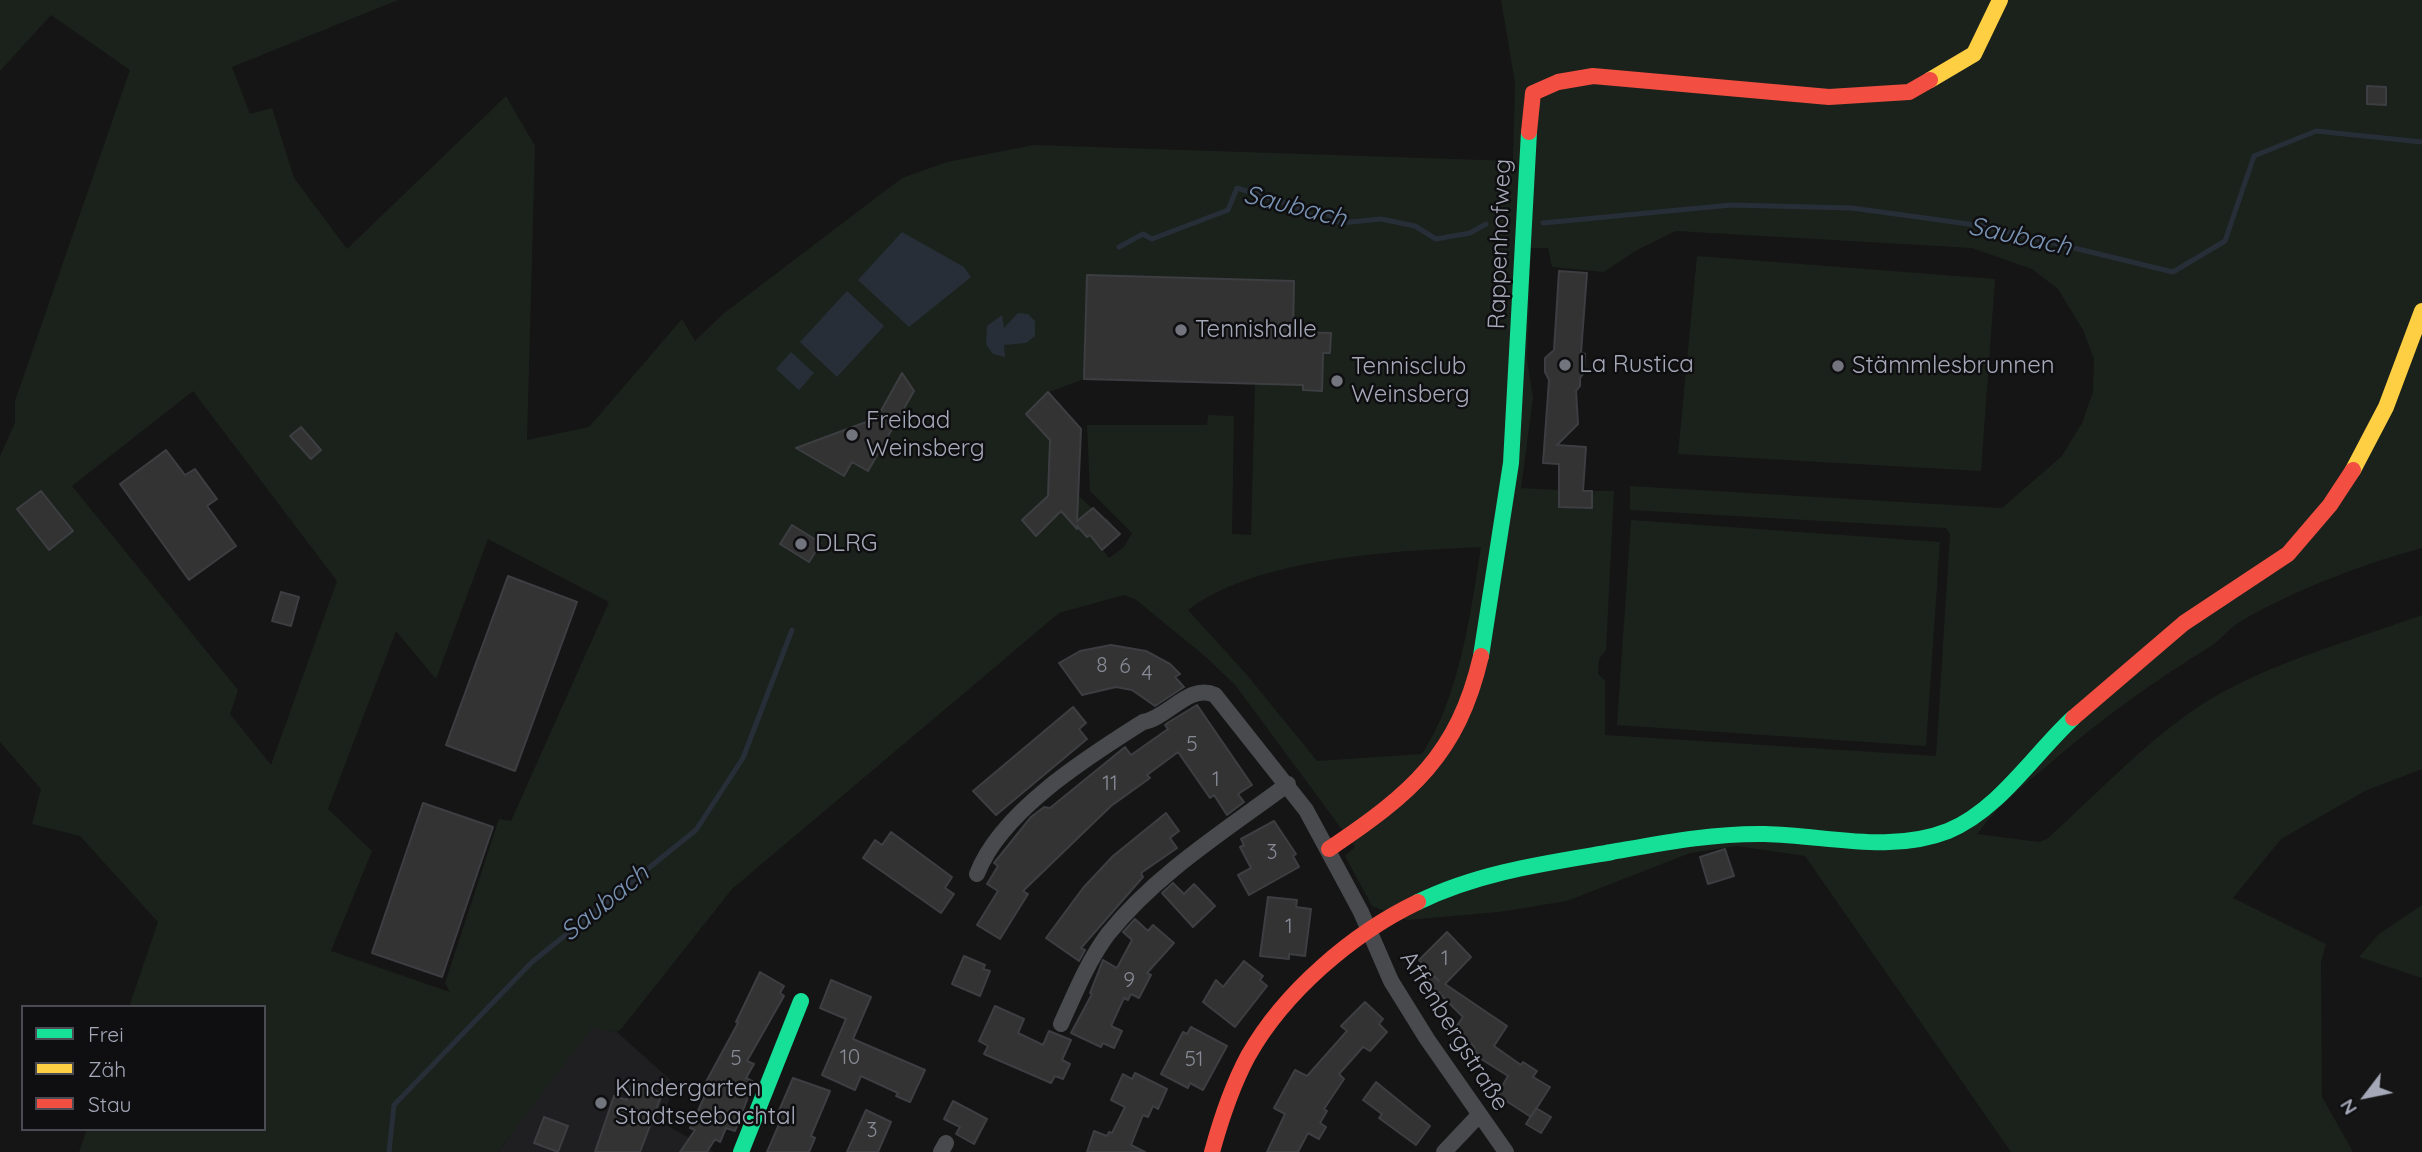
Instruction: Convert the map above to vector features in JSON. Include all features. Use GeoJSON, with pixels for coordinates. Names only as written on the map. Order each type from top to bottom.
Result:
{"type":"FeatureCollection","features":[{"type":"Feature","properties":{"kind":"street","name":"Rappenhofweg"},"geometry":{"type":"LineString","coordinates":[[1329,849],[1423,779],[1451,738],[1473,679],[1487,626],[1512,456],[1523,251],[1524,175],[1533,93],[1558,82],[1593,76],[1829,97],[1909,92],[1974,54],[2000,0]]}},
{"type":"Feature","properties":{"kind":"street"},"geometry":{"type":"LineString","coordinates":[[1212,1152],[1218,1128],[1251,1051],[1289,1004],[1332,960],[1368,931],[1431,895],[1455,886],[1562,861],[1701,837],[1744,834],[1856,841],[1911,839],[1949,831],[1971,818],[2060,729],[2147,652],[2198,612],[2290,553],[2324,511],[2374,433],[2414,338],[2422,310]]}},
{"type":"Feature","properties":{"kind":"street","name":"Affenbergstraße"},"geometry":{"type":"LineString","coordinates":[[977,874],[1000,835],[1062,776],[1143,723],[1153,721],[1200,691],[1215,695],[1288,784],[1329,849],[1391,981],[1506,1152]]}},
{"type":"Feature","properties":{"kind":"street"},"geometry":{"type":"LineString","coordinates":[[1061,1024],[1092,960],[1129,910],[1163,877],[1288,784]]}},
{"type":"Feature","properties":{"kind":"street"},"geometry":{"type":"LineString","coordinates":[[741,1152],[802,1001]]}},
{"type":"Feature","properties":{"kind":"street"},"geometry":{"type":"LineString","coordinates":[[1444,1152],[1479,1115]]}},
{"type":"Feature","properties":{"kind":"shaded area"},"geometry":{"type":"Polygon","coordinates":[[[0,0],[398,0],[232,67],[250,114],[272,108],[294,178],[347,249],[506,96],[535,146],[527,440],[589,427],[682,319],[695,341],[723,314],[902,178],[947,162],[1034,145],[1513,161],[1515,83],[1501,0],[2422,0],[2422,548],[2329,579],[2284,598],[2241,621],[2212,645],[2133,698],[2079,739],[2006,801],[1977,834],[2039,842],[2047,839],[2143,750],[2204,703],[2282,664],[2422,615],[2422,769],[2365,791],[2281,839],[2233,898],[2326,944],[2321,962],[2322,1097],[2353,1152],[2011,1152],[1805,856],[1737,846],[1690,853],[1567,901],[1499,912],[1407,920],[1372,906],[1345,856],[1355,847],[1236,686],[1206,657],[1135,599],[1124,595],[1059,613],[732,889],[622,1028],[617,1032],[592,1028],[498,1152],[79,1152],[86,1131],[266,1131],[266,1005],[130,1005],[158,922],[80,836],[32,824],[41,789],[0,742],[0,456],[15,423],[15,401],[130,70],[51,15],[0,71],[0,0]],[[1676,231],[1637,250],[1604,272],[1552,267],[1548,248],[1531,248],[1527,359],[1533,398],[1521,488],[1559,490],[1559,507],[1592,508],[1592,491],[1614,491],[1606,650],[1599,659],[1598,674],[1605,680],[1605,735],[1936,756],[1950,534],[1946,528],[1630,510],[1630,486],[2002,508],[2062,456],[2082,423],[2093,392],[2094,359],[2083,330],[2058,289],[2032,269],[1972,248],[1676,231]],[[1084,379],[1049,392],[1081,429],[1079,496],[1104,520],[1107,518],[1120,534],[1102,549],[1109,558],[1124,547],[1132,533],[1090,491],[1087,425],[1207,425],[1208,415],[1234,416],[1232,534],[1251,535],[1255,384],[1084,379]],[[193,391],[72,486],[238,690],[230,714],[271,765],[337,581],[193,391]],[[488,539],[436,679],[396,631],[328,809],[372,851],[331,951],[450,992],[445,983],[499,819],[511,821],[609,602],[488,539]],[[1481,547],[1369,555],[1289,568],[1251,578],[1217,592],[1188,610],[1247,675],[1317,761],[1422,754],[1446,706],[1462,654],[1481,547]]]}},
{"type":"Feature","properties":{"kind":"shaded area"},"geometry":{"type":"Polygon","coordinates":[[[902,232],[964,267],[971,277],[909,327],[858,280],[902,232]]]}},
{"type":"Feature","properties":{"kind":"shaded area","name":"Stämmlesbrunnen"},"geometry":{"type":"Polygon","coordinates":[[[1697,256],[1995,279],[1981,471],[1678,454],[1697,256]]]}},
{"type":"Feature","properties":{"kind":"shaded area"},"geometry":{"type":"Polygon","coordinates":[[[847,291],[884,326],[837,377],[800,342],[847,291]]]}},
{"type":"Feature","properties":{"kind":"shaded area"},"geometry":{"type":"Polygon","coordinates":[[[1018,313],[1028,314],[1035,321],[1035,336],[1026,343],[1004,345],[1005,357],[993,354],[986,344],[987,326],[1002,315],[1004,328],[1018,313]]]}},
{"type":"Feature","properties":{"kind":"shaded area"},"geometry":{"type":"Polygon","coordinates":[[[791,352],[814,373],[799,390],[776,369],[791,352]]]}},
{"type":"Feature","properties":{"kind":"shaded area"},"geometry":{"type":"Polygon","coordinates":[[[1631,520],[1940,542],[1926,746],[1617,725],[1631,520]]]}},
{"type":"Feature","properties":{"kind":"shaded area"},"geometry":{"type":"Polygon","coordinates":[[[2422,905],[2422,978],[2359,957],[2379,934],[2422,905]]]}},
{"type":"Feature","properties":{"kind":"shaded area","name":"Kindergarten Stadtseebachtal"},"geometry":{"type":"Polygon","coordinates":[[[592,1027],[617,1032],[675,1084],[661,1122],[714,1152],[498,1152],[592,1027]]]}},
{"type":"Feature","properties":{"kind":"building"},"geometry":{"type":"Polygon","coordinates":[[[2367,86],[2386,87],[2386,105],[2367,104],[2367,86]]]}},
{"type":"Feature","properties":{"kind":"building","name":"La Rustica"},"geometry":{"type":"Polygon","coordinates":[[[1559,271],[1587,273],[1581,353],[1585,354],[1584,373],[1576,391],[1578,424],[1557,445],[1586,447],[1583,491],[1592,491],[1592,508],[1559,507],[1559,464],[1543,463],[1549,380],[1545,372],[1545,358],[1554,350],[1559,271]]]}},
{"type":"Feature","properties":{"kind":"building","name":"Tennishalle"},"geometry":{"type":"Polygon","coordinates":[[[1087,275],[1294,281],[1293,332],[1331,333],[1330,353],[1323,353],[1322,391],[1303,390],[1303,385],[1084,379],[1087,275]]]}},
{"type":"Feature","properties":{"kind":"building"},"geometry":{"type":"Polygon","coordinates":[[[902,373],[914,391],[868,471],[852,462],[844,476],[796,448],[877,418],[902,373]]]}},
{"type":"Feature","properties":{"kind":"building"},"geometry":{"type":"Polygon","coordinates":[[[1048,392],[1081,429],[1077,521],[1093,508],[1120,534],[1102,550],[1090,535],[1087,537],[1077,526],[1077,529],[1061,511],[1036,536],[1022,520],[1048,496],[1050,440],[1026,414],[1048,392]]]}},
{"type":"Feature","properties":{"kind":"building"},"geometry":{"type":"Polygon","coordinates":[[[301,427],[321,450],[311,459],[290,436],[301,427]]]}},
{"type":"Feature","properties":{"kind":"building"},"geometry":{"type":"Polygon","coordinates":[[[166,450],[185,475],[195,469],[217,499],[207,506],[236,546],[189,580],[120,484],[166,450]]]}},
{"type":"Feature","properties":{"kind":"building"},"geometry":{"type":"Polygon","coordinates":[[[41,491],[73,531],[49,550],[17,509],[41,491]]]}},
{"type":"Feature","properties":{"kind":"building","name":"DLRG"},"geometry":{"type":"Polygon","coordinates":[[[792,525],[821,543],[809,562],[780,544],[792,525]]]}},
{"type":"Feature","properties":{"kind":"building"},"geometry":{"type":"Polygon","coordinates":[[[508,576],[577,602],[515,771],[446,745],[508,576]]]}},
{"type":"Feature","properties":{"kind":"building"},"geometry":{"type":"Polygon","coordinates":[[[281,592],[299,597],[291,626],[272,621],[281,592]]]}},
{"type":"Feature","properties":{"kind":"building"},"geometry":{"type":"Polygon","coordinates":[[[1111,645],[1146,651],[1170,664],[1180,674],[1175,677],[1184,687],[1155,706],[1132,690],[1116,687],[1082,695],[1059,663],[1080,651],[1111,645]]]}},
{"type":"Feature","properties":{"kind":"building"},"geometry":{"type":"Polygon","coordinates":[[[1197,705],[1252,785],[1238,794],[1244,802],[1227,815],[1214,795],[1210,798],[1178,752],[1147,775],[1150,778],[1111,806],[1023,891],[1028,894],[1000,939],[977,925],[998,891],[987,884],[998,866],[994,863],[1031,817],[1044,807],[1050,808],[1125,747],[1131,755],[1168,729],[1165,725],[1197,705]]]}},
{"type":"Feature","properties":{"kind":"building"},"geometry":{"type":"Polygon","coordinates":[[[1073,707],[1086,723],[1079,729],[1087,739],[996,815],[973,791],[1073,707]]]}},
{"type":"Feature","properties":{"kind":"building"},"geometry":{"type":"Polygon","coordinates":[[[423,803],[493,827],[442,977],[372,953],[423,803]]]}},
{"type":"Feature","properties":{"kind":"building"},"geometry":{"type":"Polygon","coordinates":[[[1166,813],[1179,831],[1170,838],[1177,848],[1141,873],[1143,877],[1081,948],[1085,950],[1079,961],[1046,938],[1083,888],[1113,856],[1166,813]]]}},
{"type":"Feature","properties":{"kind":"building"},"geometry":{"type":"Polygon","coordinates":[[[1274,821],[1296,854],[1293,856],[1299,867],[1249,895],[1238,875],[1251,868],[1240,847],[1244,845],[1241,839],[1274,821]]]}},
{"type":"Feature","properties":{"kind":"building"},"geometry":{"type":"Polygon","coordinates":[[[891,832],[952,877],[945,888],[954,894],[941,913],[863,858],[875,840],[882,845],[891,832]]]}},
{"type":"Feature","properties":{"kind":"building"},"geometry":{"type":"Polygon","coordinates":[[[1725,849],[1734,876],[1708,884],[1700,857],[1725,849]]]}},
{"type":"Feature","properties":{"kind":"building"},"geometry":{"type":"Polygon","coordinates":[[[1173,883],[1184,894],[1194,884],[1215,906],[1193,927],[1162,893],[1173,883]]]}},
{"type":"Feature","properties":{"kind":"building"},"geometry":{"type":"Polygon","coordinates":[[[1268,897],[1297,900],[1296,907],[1311,909],[1305,956],[1289,954],[1289,959],[1260,956],[1268,897]]]}},
{"type":"Feature","properties":{"kind":"building"},"geometry":{"type":"Polygon","coordinates":[[[1135,919],[1148,931],[1153,925],[1174,943],[1147,973],[1151,975],[1139,998],[1131,994],[1128,1000],[1124,998],[1111,1026],[1122,1031],[1114,1048],[1103,1043],[1101,1047],[1071,1033],[1092,994],[1090,993],[1103,960],[1117,968],[1132,940],[1123,932],[1135,919]]]}},
{"type":"Feature","properties":{"kind":"building"},"geometry":{"type":"Polygon","coordinates":[[[1447,932],[1471,957],[1445,984],[1507,1026],[1494,1046],[1521,1065],[1523,1062],[1537,1071],[1533,1077],[1550,1087],[1531,1117],[1497,1095],[1508,1076],[1478,1057],[1473,1045],[1461,1037],[1456,1027],[1463,1017],[1427,981],[1432,975],[1439,981],[1419,960],[1447,932]]]}},
{"type":"Feature","properties":{"kind":"building"},"geometry":{"type":"Polygon","coordinates":[[[964,956],[985,965],[983,969],[990,971],[980,996],[952,984],[964,956]]]}},
{"type":"Feature","properties":{"kind":"building"},"geometry":{"type":"Polygon","coordinates":[[[1244,961],[1263,976],[1260,980],[1267,986],[1235,1027],[1203,1002],[1216,980],[1223,987],[1244,961]]]}},
{"type":"Feature","properties":{"kind":"building"},"geometry":{"type":"Polygon","coordinates":[[[760,972],[784,986],[780,993],[784,996],[747,1061],[754,1064],[746,1078],[754,1082],[735,1131],[726,1128],[720,1142],[715,1139],[707,1152],[680,1152],[695,1130],[690,1128],[706,1093],[701,1091],[738,1023],[736,1022],[760,972]]]}},
{"type":"Feature","properties":{"kind":"building"},"geometry":{"type":"Polygon","coordinates":[[[831,980],[871,997],[853,1039],[925,1070],[910,1102],[896,1096],[898,1093],[861,1076],[855,1090],[822,1075],[846,1019],[820,1008],[831,980]]]}},
{"type":"Feature","properties":{"kind":"building"},"geometry":{"type":"Polygon","coordinates":[[[1365,1002],[1383,1019],[1379,1024],[1387,1032],[1370,1051],[1363,1047],[1339,1074],[1344,1079],[1324,1109],[1327,1111],[1320,1123],[1326,1127],[1319,1139],[1308,1133],[1298,1152],[1267,1152],[1285,1114],[1274,1108],[1295,1070],[1307,1076],[1347,1031],[1341,1026],[1365,1002]]]}},
{"type":"Feature","properties":{"kind":"building"},"geometry":{"type":"Polygon","coordinates":[[[995,1006],[1024,1019],[1018,1033],[1043,1045],[1049,1031],[1071,1040],[1062,1060],[1070,1064],[1063,1079],[1055,1076],[1051,1083],[984,1054],[988,1046],[979,1041],[995,1006]]]}},
{"type":"Feature","properties":{"kind":"building"},"geometry":{"type":"Polygon","coordinates":[[[1191,1027],[1227,1046],[1203,1090],[1190,1083],[1188,1088],[1161,1074],[1183,1032],[1187,1034],[1191,1027]]]}},
{"type":"Feature","properties":{"kind":"building"},"geometry":{"type":"Polygon","coordinates":[[[1135,1073],[1167,1089],[1158,1109],[1153,1106],[1148,1117],[1143,1115],[1131,1145],[1145,1152],[1087,1152],[1094,1131],[1107,1136],[1109,1132],[1112,1133],[1125,1107],[1111,1100],[1123,1074],[1132,1079],[1135,1073]]]}},
{"type":"Feature","properties":{"kind":"building"},"geometry":{"type":"Polygon","coordinates":[[[793,1078],[830,1091],[811,1136],[815,1138],[809,1152],[767,1152],[780,1122],[775,1120],[793,1078]]]}},
{"type":"Feature","properties":{"kind":"building"},"geometry":{"type":"Polygon","coordinates":[[[634,1079],[662,1094],[640,1152],[595,1152],[614,1096],[627,1100],[634,1079]]]}},
{"type":"Feature","properties":{"kind":"building"},"geometry":{"type":"Polygon","coordinates":[[[1376,1082],[1430,1126],[1416,1145],[1379,1118],[1382,1114],[1363,1100],[1376,1082]]]}},
{"type":"Feature","properties":{"kind":"building"},"geometry":{"type":"Polygon","coordinates":[[[953,1101],[987,1119],[974,1144],[956,1134],[960,1127],[944,1119],[953,1101]]]}},
{"type":"Feature","properties":{"kind":"building"},"geometry":{"type":"Polygon","coordinates":[[[1536,1108],[1551,1117],[1541,1133],[1526,1124],[1536,1108]]]}},
{"type":"Feature","properties":{"kind":"building"},"geometry":{"type":"Polygon","coordinates":[[[866,1110],[891,1122],[878,1152],[847,1152],[866,1110]]]}},
{"type":"Feature","properties":{"kind":"building"},"geometry":{"type":"Polygon","coordinates":[[[544,1117],[568,1126],[558,1152],[534,1143],[544,1117]]]}},
{"type":"Feature","properties":{"kind":"waterway","name":"Saubach"},"geometry":{"type":"LineString","coordinates":[[1543,223],[1731,205],[1852,208],[1983,226],[2173,272],[2225,241],[2254,156],[2316,131],[2422,142]]}},
{"type":"Feature","properties":{"kind":"waterway","name":"Saubach"},"geometry":{"type":"LineString","coordinates":[[1119,247],[1143,234],[1152,239],[1228,210],[1237,188],[1292,205],[1312,216],[1326,213],[1340,223],[1381,219],[1415,226],[1436,239],[1470,233],[1486,224]]}},
{"type":"Feature","properties":{"kind":"waterway","name":"Saubach"},"geometry":{"type":"LineString","coordinates":[[389,1152],[394,1105],[532,962],[696,830],[743,758],[792,630]]}},
{"type":"Feature","properties":{"kind":"traffic: fast"},"geometry":{"type":"LineString","coordinates":[[1481,656],[1511,463],[1529,132]]}},
{"type":"Feature","properties":{"kind":"traffic: fast"},"geometry":{"type":"LineString","coordinates":[[1418,902],[1465,883],[1514,870],[1688,839],[1746,834],[1857,842],[1926,838],[1948,831],[1984,810],[2073,718]]}},
{"type":"Feature","properties":{"kind":"traffic: fast"},"geometry":{"type":"LineString","coordinates":[[741,1152],[801,1001]]}},
{"type":"Feature","properties":{"kind":"traffic: slow"},"geometry":{"type":"LineString","coordinates":[[1930,80],[1974,54],[2000,0]]}},
{"type":"Feature","properties":{"kind":"traffic: slow"},"geometry":{"type":"LineString","coordinates":[[2353,470],[2386,407],[2422,311]]}},
{"type":"Feature","properties":{"kind":"traffic: jam"},"geometry":{"type":"LineString","coordinates":[[1529,132],[1533,93],[1558,82],[1593,76],[1829,97],[1909,92],[1930,80]]}},
{"type":"Feature","properties":{"kind":"traffic: jam"},"geometry":{"type":"LineString","coordinates":[[2073,718],[2184,623],[2288,554],[2330,505],[2353,470]]}},
{"type":"Feature","properties":{"kind":"traffic: jam"},"geometry":{"type":"LineString","coordinates":[[1329,849],[1384,810],[1427,769],[1459,720],[1481,656]]}},
{"type":"Feature","properties":{"kind":"traffic: jam"},"geometry":{"type":"LineString","coordinates":[[1212,1152],[1227,1103],[1242,1067],[1263,1032],[1281,1009],[1300,987],[1345,947],[1418,902]]}},
{"type":"Feature","properties":{"kind":"place","name":"Tennishalle"},"geometry":{"type":"Point","coordinates":[1181,330]}},
{"type":"Feature","properties":{"kind":"place","name":"La Rustica"},"geometry":{"type":"Point","coordinates":[1565,365]}},
{"type":"Feature","properties":{"kind":"place","name":"Stämmlesbrunnen"},"geometry":{"type":"Point","coordinates":[1838,366]}},
{"type":"Feature","properties":{"kind":"place","name":"Tennisclub Weinsberg"},"geometry":{"type":"Point","coordinates":[1337,381]}},
{"type":"Feature","properties":{"kind":"place","name":"Freibad Weinsberg"},"geometry":{"type":"Point","coordinates":[852,435]}},
{"type":"Feature","properties":{"kind":"place","name":"DLRG"},"geometry":{"type":"Point","coordinates":[801,544]}},
{"type":"Feature","properties":{"kind":"place","name":"Kindergarten Stadtseebachtal"},"geometry":{"type":"Point","coordinates":[601,1103]}}]}
